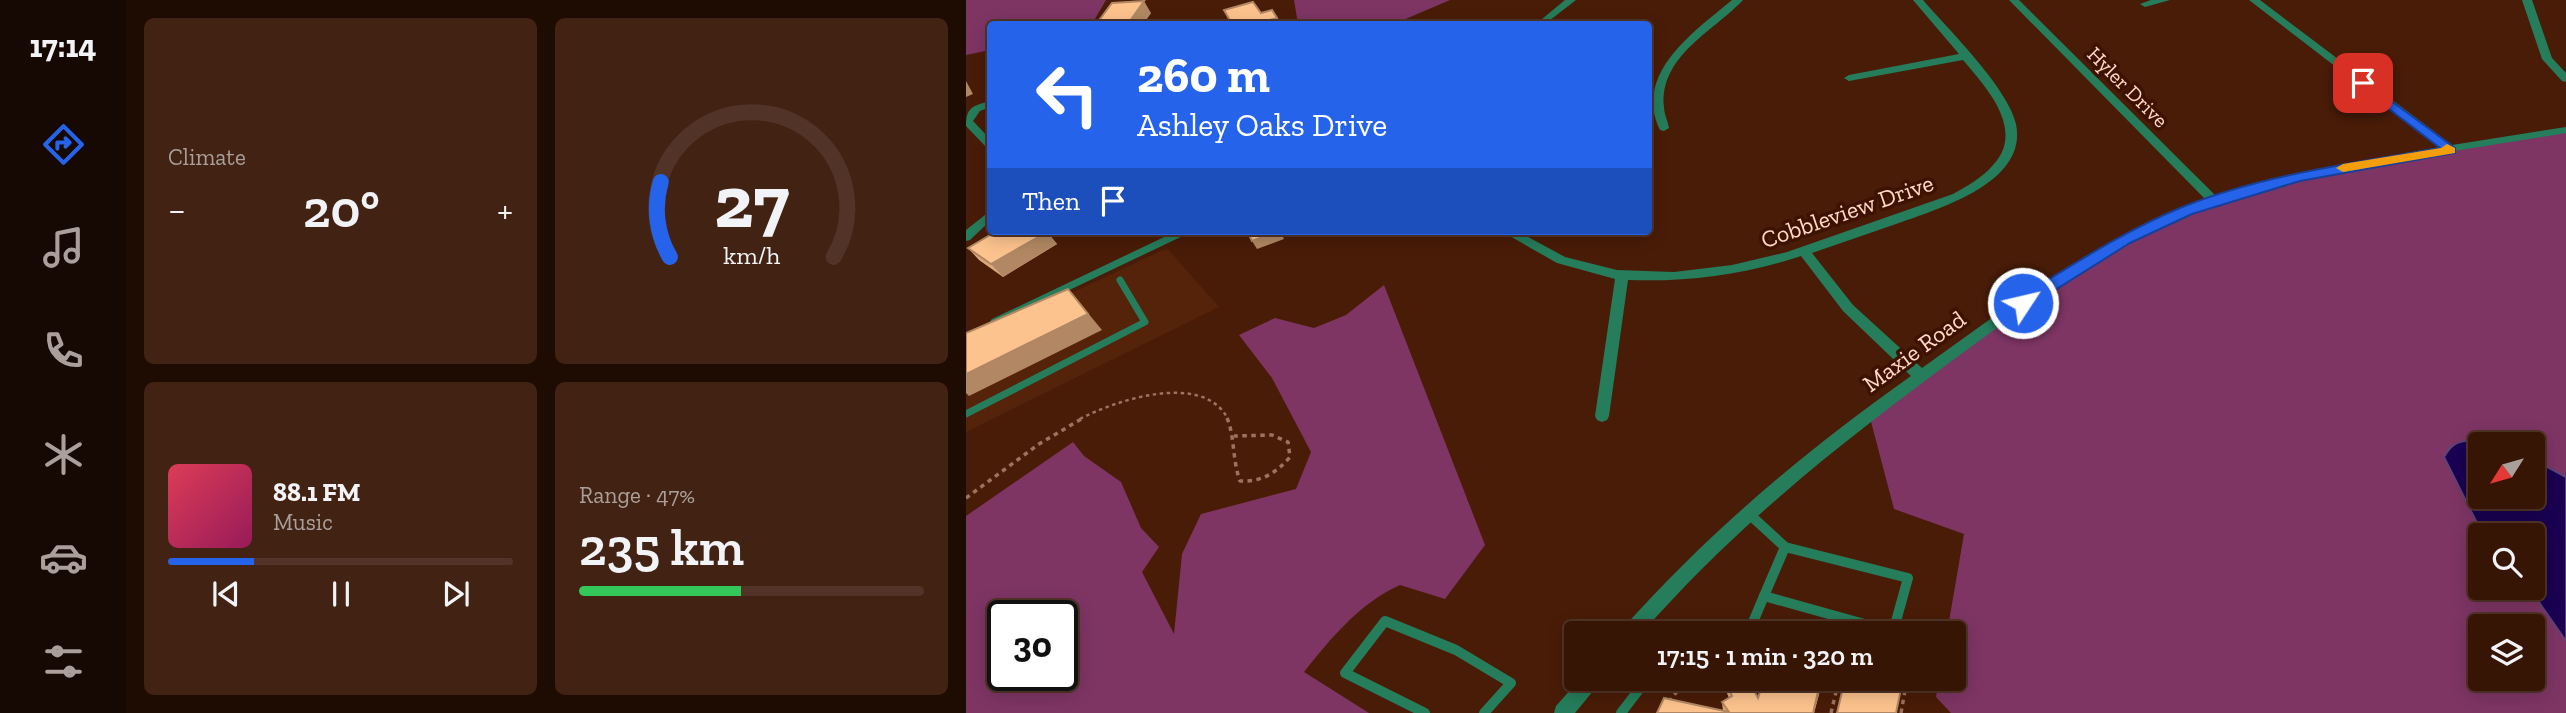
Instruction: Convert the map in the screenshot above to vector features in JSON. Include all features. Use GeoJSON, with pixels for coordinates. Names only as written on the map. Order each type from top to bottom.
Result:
{"type":"FeatureCollection","features":[{"type":"Feature","properties":{"kind":"street"},"geometry":{"type":"LineString","coordinates":[[1543,21],[1571,0]]}},
{"type":"Feature","properties":{"kind":"street"},"geometry":{"type":"LineString","coordinates":[[1664,128],[1656,105],[1657,88],[1667,66],[1738,0]]}},
{"type":"Feature","properties":{"kind":"street","name":"Cobbleview Drive"},"geometry":{"type":"LineString","coordinates":[[1514,235],[1536,248],[1568,261],[1622,277],[1703,276],[1749,268],[1804,251],[1956,197],[1980,184],[2003,162],[2011,141],[2009,115],[1995,91],[1918,0]]}},
{"type":"Feature","properties":{"kind":"street","name":"Hyler Drive"},"geometry":{"type":"LineString","coordinates":[[2014,0],[2214,201]]}},
{"type":"Feature","properties":{"kind":"street"},"geometry":{"type":"LineString","coordinates":[[2145,4],[2165,0]]}},
{"type":"Feature","properties":{"kind":"street"},"geometry":{"type":"LineString","coordinates":[[2253,0],[2451,150]]}},
{"type":"Feature","properties":{"kind":"street"},"geometry":{"type":"LineString","coordinates":[[2527,0],[2547,59],[2566,79]]}},
{"type":"Feature","properties":{"kind":"street"},"geometry":{"type":"LineString","coordinates":[[1849,78],[1966,56]]}},
{"type":"Feature","properties":{"kind":"street"},"geometry":{"type":"LineString","coordinates":[[985,131],[967,121],[975,109],[987,105]]}},
{"type":"Feature","properties":{"kind":"street","name":"Maxie Road"},"geometry":{"type":"LineString","coordinates":[[1641,621],[1687,570],[1805,463],[2043,288],[2157,223],[2214,201],[2299,177],[2566,130]]}},
{"type":"Feature","properties":{"kind":"street"},"geometry":{"type":"LineString","coordinates":[[966,237],[987,218]]}},
{"type":"Feature","properties":{"kind":"street"},"geometry":{"type":"LineString","coordinates":[[1804,251],[1847,309],[1922,376]]}},
{"type":"Feature","properties":{"kind":"street"},"geometry":{"type":"LineString","coordinates":[[1602,416],[1622,277]]}},
{"type":"Feature","properties":{"kind":"street"},"geometry":{"type":"LineString","coordinates":[[1563,713],[1582,691]]}},
{"type":"Feature","properties":{"kind":"lane"},"geometry":{"type":"LineString","coordinates":[[979,329],[1175,235]]}},
{"type":"Feature","properties":{"kind":"lane"},"geometry":{"type":"LineString","coordinates":[[966,414],[1145,322],[1120,280]]}},
{"type":"Feature","properties":{"kind":"lane"},"geometry":{"type":"LineString","coordinates":[[1748,513],[1785,547],[1908,578],[1893,632],[1764,596]]}},
{"type":"Feature","properties":{"kind":"lane"},"geometry":{"type":"LineString","coordinates":[[1753,621],[1785,547]]}},
{"type":"Feature","properties":{"kind":"lane"},"geometry":{"type":"LineString","coordinates":[[1425,713],[1345,673],[1385,621],[1456,650],[1510,683],[1484,713]]}},
{"type":"Feature","properties":{"kind":"lane"},"geometry":{"type":"LineString","coordinates":[[1621,713],[1638,691]]}},
{"type":"Feature","properties":{"kind":"path"},"geometry":{"type":"LineString","coordinates":[[966,498],[1045,440],[1114,402],[1155,392],[1196,394],[1223,412],[1234,436],[1233,461],[1240,481],[1254,483],[1277,472],[1290,457],[1287,442],[1272,435],[1234,436]]}},
{"type":"Feature","properties":{"kind":"path"},"geometry":{"type":"LineString","coordinates":[[1667,704],[1677,691]]}},
{"type":"Feature","properties":{"kind":"path"},"geometry":{"type":"LineString","coordinates":[[1831,713],[1836,691]]}},
{"type":"Feature","properties":{"kind":"path"},"geometry":{"type":"LineString","coordinates":[[1901,713],[1905,691]]}},
{"type":"Feature","properties":{"kind":"shaded area"},"geometry":{"type":"Polygon","coordinates":[[[966,0],[1106,0],[1094,21],[987,21],[987,51],[966,55],[966,0]]]}},
{"type":"Feature","properties":{"kind":"shaded area"},"geometry":{"type":"Polygon","coordinates":[[[1294,0],[1450,0],[1401,21],[1298,21],[1294,0]]]}},
{"type":"Feature","properties":{"kind":"shaded area"},"geometry":{"type":"Polygon","coordinates":[[[2566,130],[2566,713],[1951,713],[1936,697],[1937,691],[1966,691],[1966,621],[1949,621],[1964,534],[1894,509],[1869,414],[2043,288],[2157,223],[2299,177],[2566,130]]]}},
{"type":"Feature","properties":{"kind":"shaded area"},"geometry":{"type":"Polygon","coordinates":[[[1167,248],[1219,307],[966,432],[966,343],[1167,248]]]}},
{"type":"Feature","properties":{"kind":"shaded area"},"geometry":{"type":"Polygon","coordinates":[[[1384,285],[1485,545],[1445,599],[1400,585],[1386,592],[1347,622],[1304,672],[1369,713],[966,713],[966,516],[1073,442],[1084,456],[1121,482],[1141,528],[1159,547],[1142,572],[1174,634],[1182,554],[1201,514],[1296,489],[1311,452],[1272,378],[1239,335],[1275,318],[1314,328],[1346,315],[1384,285]]]}},
{"type":"Feature","properties":{"kind":"shaded area"},"geometry":{"type":"Polygon","coordinates":[[[2468,441],[2468,505],[2444,457],[2456,443],[2468,441]]]}},
{"type":"Feature","properties":{"kind":"shaded area"},"geometry":{"type":"Polygon","coordinates":[[[2545,466],[2566,477],[2566,641],[2537,600],[2545,600],[2545,523],[2476,521],[2470,509],[2545,509],[2545,466]]]}},
{"type":"Feature","properties":{"kind":"building"},"geometry":{"type":"Polygon","coordinates":[[[1144,1],[1130,21],[1098,21],[1112,3],[1144,1]]]}},
{"type":"Feature","properties":{"kind":"building"},"geometry":{"type":"Polygon","coordinates":[[[1253,2],[1261,13],[1272,10],[1277,18],[1266,21],[1230,21],[1224,10],[1253,2]]]}},
{"type":"Feature","properties":{"kind":"building"},"geometry":{"type":"Polygon","coordinates":[[[990,235],[1042,235],[991,264],[968,248],[990,235]]]}},
{"type":"Feature","properties":{"kind":"building"},"geometry":{"type":"Polygon","coordinates":[[[1249,235],[1268,235],[1252,241],[1249,235]]]}},
{"type":"Feature","properties":{"kind":"building"},"geometry":{"type":"Polygon","coordinates":[[[1068,289],[1088,314],[966,374],[966,333],[1068,289]]]}},
{"type":"Feature","properties":{"kind":"building"},"geometry":{"type":"Polygon","coordinates":[[[1730,691],[1754,691],[1758,698],[1760,691],[1818,691],[1813,713],[1657,713],[1664,698],[1729,712],[1722,702],[1732,696],[1730,691]]]}},
{"type":"Feature","properties":{"kind":"building"},"geometry":{"type":"Polygon","coordinates":[[[1842,691],[1901,691],[1896,713],[1837,713],[1842,691]]]}},
{"type":"Feature","properties":{"kind":"slow traffic"},"geometry":{"type":"LineString","coordinates":[[2343,168],[2451,150],[2447,148]]}},
{"type":"Feature","properties":{"kind":"route"},"geometry":{"type":"LineString","coordinates":[[2023,303],[2124,239],[2214,201],[2299,177],[2451,150],[2363,83]]}}]}
